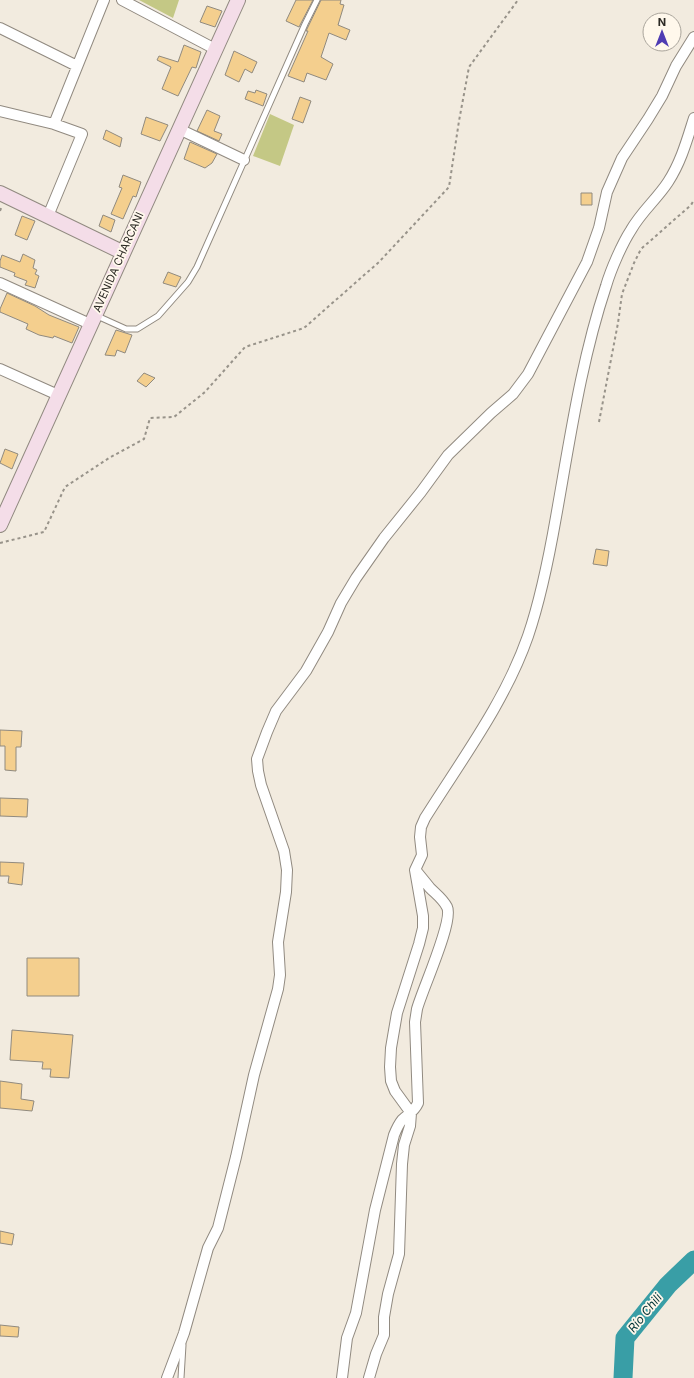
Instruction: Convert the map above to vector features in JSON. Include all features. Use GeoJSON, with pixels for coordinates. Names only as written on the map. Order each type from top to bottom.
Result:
{"type":"FeatureCollection","features":[{"type":"Feature","properties":{"kind":"main road","name":"AVENIDA CHARCANI"},"geometry":{"type":"LineString","coordinates":[[0,525],[93,320],[122,252],[238,0]]}},
{"type":"Feature","properties":{"kind":"main road"},"geometry":{"type":"LineString","coordinates":[[0,193],[122,252]]}},
{"type":"Feature","properties":{"kind":"street"},"geometry":{"type":"LineString","coordinates":[[54,124],[104,0]]}},
{"type":"Feature","properties":{"kind":"street"},"geometry":{"type":"LineString","coordinates":[[122,0],[216,49]]}},
{"type":"Feature","properties":{"kind":"street"},"geometry":{"type":"LineString","coordinates":[[0,28],[77,66]]}},
{"type":"Feature","properties":{"kind":"street"},"geometry":{"type":"LineString","coordinates":[[167,1378],[184,1333],[208,1248],[218,1228],[236,1157],[254,1075],[278,989],[280,975],[278,942],[286,892],[287,870],[284,851],[261,785],[257,759],[260,747],[276,711],[306,671],[328,632],[341,603],[356,578],[384,538],[421,492],[448,455],[491,413],[513,394],[528,374],[587,262],[598,228],[607,192],[622,158],[662,96],[676,66],[694,37]]}},
{"type":"Feature","properties":{"kind":"street"},"geometry":{"type":"LineString","coordinates":[[0,111],[54,124],[82,134],[48,216]]}},
{"type":"Feature","properties":{"kind":"street"},"geometry":{"type":"LineString","coordinates":[[369,1378],[376,1354],[384,1335],[384,1317],[388,1294],[400,1254],[402,1164],[404,1145],[410,1126],[411,1113],[395,1091],[391,1080],[390,1067],[393,1032],[397,1013],[419,944],[422,928],[423,916],[416,870],[422,855],[420,837],[421,827],[425,818],[466,755],[517,666],[528,634],[549,555],[576,404],[596,319],[606,284],[630,231],[668,183],[676,168],[694,118]]}},
{"type":"Feature","properties":{"kind":"street"},"geometry":{"type":"LineString","coordinates":[[179,129],[244,160]]}},
{"type":"Feature","properties":{"kind":"street"},"geometry":{"type":"LineString","coordinates":[[0,283],[93,320]]}},
{"type":"Feature","properties":{"kind":"street"},"geometry":{"type":"LineString","coordinates":[[0,369],[58,395]]}},
{"type":"Feature","properties":{"kind":"street"},"geometry":{"type":"LineString","coordinates":[[342,1378],[347,1338],[356,1313],[368,1244],[384,1171],[398,1125],[411,1113],[418,1103],[415,1022],[417,1009],[445,930],[449,913],[442,899],[430,888],[416,870]]}},
{"type":"Feature","properties":{"kind":"lane"},"geometry":{"type":"LineString","coordinates":[[93,320],[126,329],[137,330],[158,316],[188,282],[197,267],[317,0]]}},
{"type":"Feature","properties":{"kind":"lane"},"geometry":{"type":"LineString","coordinates":[[181,1378],[184,1333]]}},
{"type":"Feature","properties":{"kind":"path"},"geometry":{"type":"LineString","coordinates":[[0,543],[44,532],[65,487],[109,458],[144,439],[150,418],[174,417],[205,392],[245,347],[304,328],[379,262],[449,187],[459,121],[470,67],[518,0]]}},
{"type":"Feature","properties":{"kind":"path"},"geometry":{"type":"LineString","coordinates":[[599,422],[622,294],[634,263],[641,249],[691,205],[694,200]]}},
{"type":"Feature","properties":{"kind":"green space"},"geometry":{"type":"Polygon","coordinates":[[[139,0],[179,0],[173,18],[139,0]]]}},
{"type":"Feature","properties":{"kind":"green space"},"geometry":{"type":"Polygon","coordinates":[[[270,114],[294,125],[280,166],[253,156],[270,114]]]}},
{"type":"Feature","properties":{"kind":"building"},"geometry":{"type":"Polygon","coordinates":[[[296,0],[313,0],[299,27],[286,21],[296,0]]]}},
{"type":"Feature","properties":{"kind":"building"},"geometry":{"type":"Polygon","coordinates":[[[321,0],[341,0],[340,4],[344,5],[338,25],[350,30],[346,40],[329,33],[321,57],[333,64],[326,80],[307,73],[304,82],[288,76],[308,31],[306,31],[321,0]]]}},
{"type":"Feature","properties":{"kind":"building"},"geometry":{"type":"Polygon","coordinates":[[[207,6],[222,11],[215,27],[200,22],[207,6]]]}},
{"type":"Feature","properties":{"kind":"building"},"geometry":{"type":"Polygon","coordinates":[[[184,45],[201,52],[196,68],[192,67],[178,96],[162,89],[171,67],[157,60],[159,56],[178,62],[184,45]]]}},
{"type":"Feature","properties":{"kind":"building"},"geometry":{"type":"Polygon","coordinates":[[[234,51],[257,62],[252,73],[245,69],[239,82],[225,75],[234,51]]]}},
{"type":"Feature","properties":{"kind":"building"},"geometry":{"type":"Polygon","coordinates":[[[256,90],[267,94],[263,106],[245,99],[248,91],[255,93],[256,90]]]}},
{"type":"Feature","properties":{"kind":"building"},"geometry":{"type":"Polygon","coordinates":[[[300,97],[311,101],[303,123],[292,119],[300,97]]]}},
{"type":"Feature","properties":{"kind":"building"},"geometry":{"type":"Polygon","coordinates":[[[207,110],[220,116],[214,131],[222,134],[219,141],[197,131],[207,110]]]}},
{"type":"Feature","properties":{"kind":"building"},"geometry":{"type":"Polygon","coordinates":[[[146,117],[168,125],[160,141],[141,134],[146,117]]]}},
{"type":"Feature","properties":{"kind":"building"},"geometry":{"type":"Polygon","coordinates":[[[106,130],[122,138],[120,147],[103,139],[106,130]]]}},
{"type":"Feature","properties":{"kind":"building"},"geometry":{"type":"Polygon","coordinates":[[[190,142],[217,154],[212,163],[205,168],[184,159],[190,142]]]}},
{"type":"Feature","properties":{"kind":"building"},"geometry":{"type":"Polygon","coordinates":[[[123,175],[141,182],[136,197],[133,196],[123,219],[111,214],[122,188],[119,187],[123,175]]]}},
{"type":"Feature","properties":{"kind":"building"},"geometry":{"type":"Polygon","coordinates":[[[581,193],[592,193],[592,205],[581,205],[581,193]]]}},
{"type":"Feature","properties":{"kind":"building"},"geometry":{"type":"Polygon","coordinates":[[[103,215],[115,220],[111,232],[99,226],[103,215]]]}},
{"type":"Feature","properties":{"kind":"building"},"geometry":{"type":"Polygon","coordinates":[[[22,216],[35,221],[27,240],[15,235],[22,216]]]}},
{"type":"Feature","properties":{"kind":"building"},"geometry":{"type":"Polygon","coordinates":[[[23,254],[35,260],[33,268],[37,270],[35,274],[39,276],[35,288],[25,285],[27,281],[14,276],[15,273],[0,267],[2,255],[20,262],[23,254]]]}},
{"type":"Feature","properties":{"kind":"building"},"geometry":{"type":"Polygon","coordinates":[[[168,272],[181,277],[176,287],[163,283],[168,272]]]}},
{"type":"Feature","properties":{"kind":"building"},"geometry":{"type":"Polygon","coordinates":[[[7,293],[35,306],[49,315],[79,327],[72,343],[54,336],[53,338],[39,335],[26,329],[28,324],[0,312],[7,293]]]}},
{"type":"Feature","properties":{"kind":"building"},"geometry":{"type":"Polygon","coordinates":[[[116,330],[132,335],[125,353],[117,350],[115,356],[105,355],[116,330]]]}},
{"type":"Feature","properties":{"kind":"building"},"geometry":{"type":"Polygon","coordinates":[[[144,373],[155,378],[146,387],[137,381],[144,373]]]}},
{"type":"Feature","properties":{"kind":"building"},"geometry":{"type":"Polygon","coordinates":[[[5,449],[18,454],[12,469],[0,463],[5,449]]]}},
{"type":"Feature","properties":{"kind":"building"},"geometry":{"type":"Polygon","coordinates":[[[596,549],[609,551],[607,566],[593,564],[596,549]]]}},
{"type":"Feature","properties":{"kind":"building"},"geometry":{"type":"Polygon","coordinates":[[[0,730],[22,731],[21,747],[16,747],[16,771],[5,770],[5,746],[0,746],[0,730]]]}},
{"type":"Feature","properties":{"kind":"building"},"geometry":{"type":"Polygon","coordinates":[[[0,798],[28,799],[27,817],[0,816],[0,798]]]}},
{"type":"Feature","properties":{"kind":"building"},"geometry":{"type":"Polygon","coordinates":[[[0,862],[24,863],[22,885],[8,883],[9,876],[0,876],[0,862]]]}},
{"type":"Feature","properties":{"kind":"building"},"geometry":{"type":"Polygon","coordinates":[[[27,958],[79,958],[79,996],[27,996],[27,958]]]}},
{"type":"Feature","properties":{"kind":"building"},"geometry":{"type":"Polygon","coordinates":[[[12,1030],[73,1035],[69,1078],[50,1077],[51,1069],[42,1069],[43,1062],[10,1060],[12,1030]]]}},
{"type":"Feature","properties":{"kind":"building"},"geometry":{"type":"Polygon","coordinates":[[[0,1081],[22,1084],[21,1099],[34,1101],[32,1111],[0,1108],[0,1081]]]}},
{"type":"Feature","properties":{"kind":"building"},"geometry":{"type":"Polygon","coordinates":[[[0,1231],[14,1234],[12,1245],[0,1243],[0,1231]]]}},
{"type":"Feature","properties":{"kind":"building"},"geometry":{"type":"Polygon","coordinates":[[[0,1325],[19,1327],[18,1337],[0,1336],[0,1325]]]}},
{"type":"Feature","properties":{"kind":"waterway","name":"Río Chili"},"geometry":{"type":"LineString","coordinates":[[623,1378],[625,1338],[668,1285],[694,1260]]}}]}
